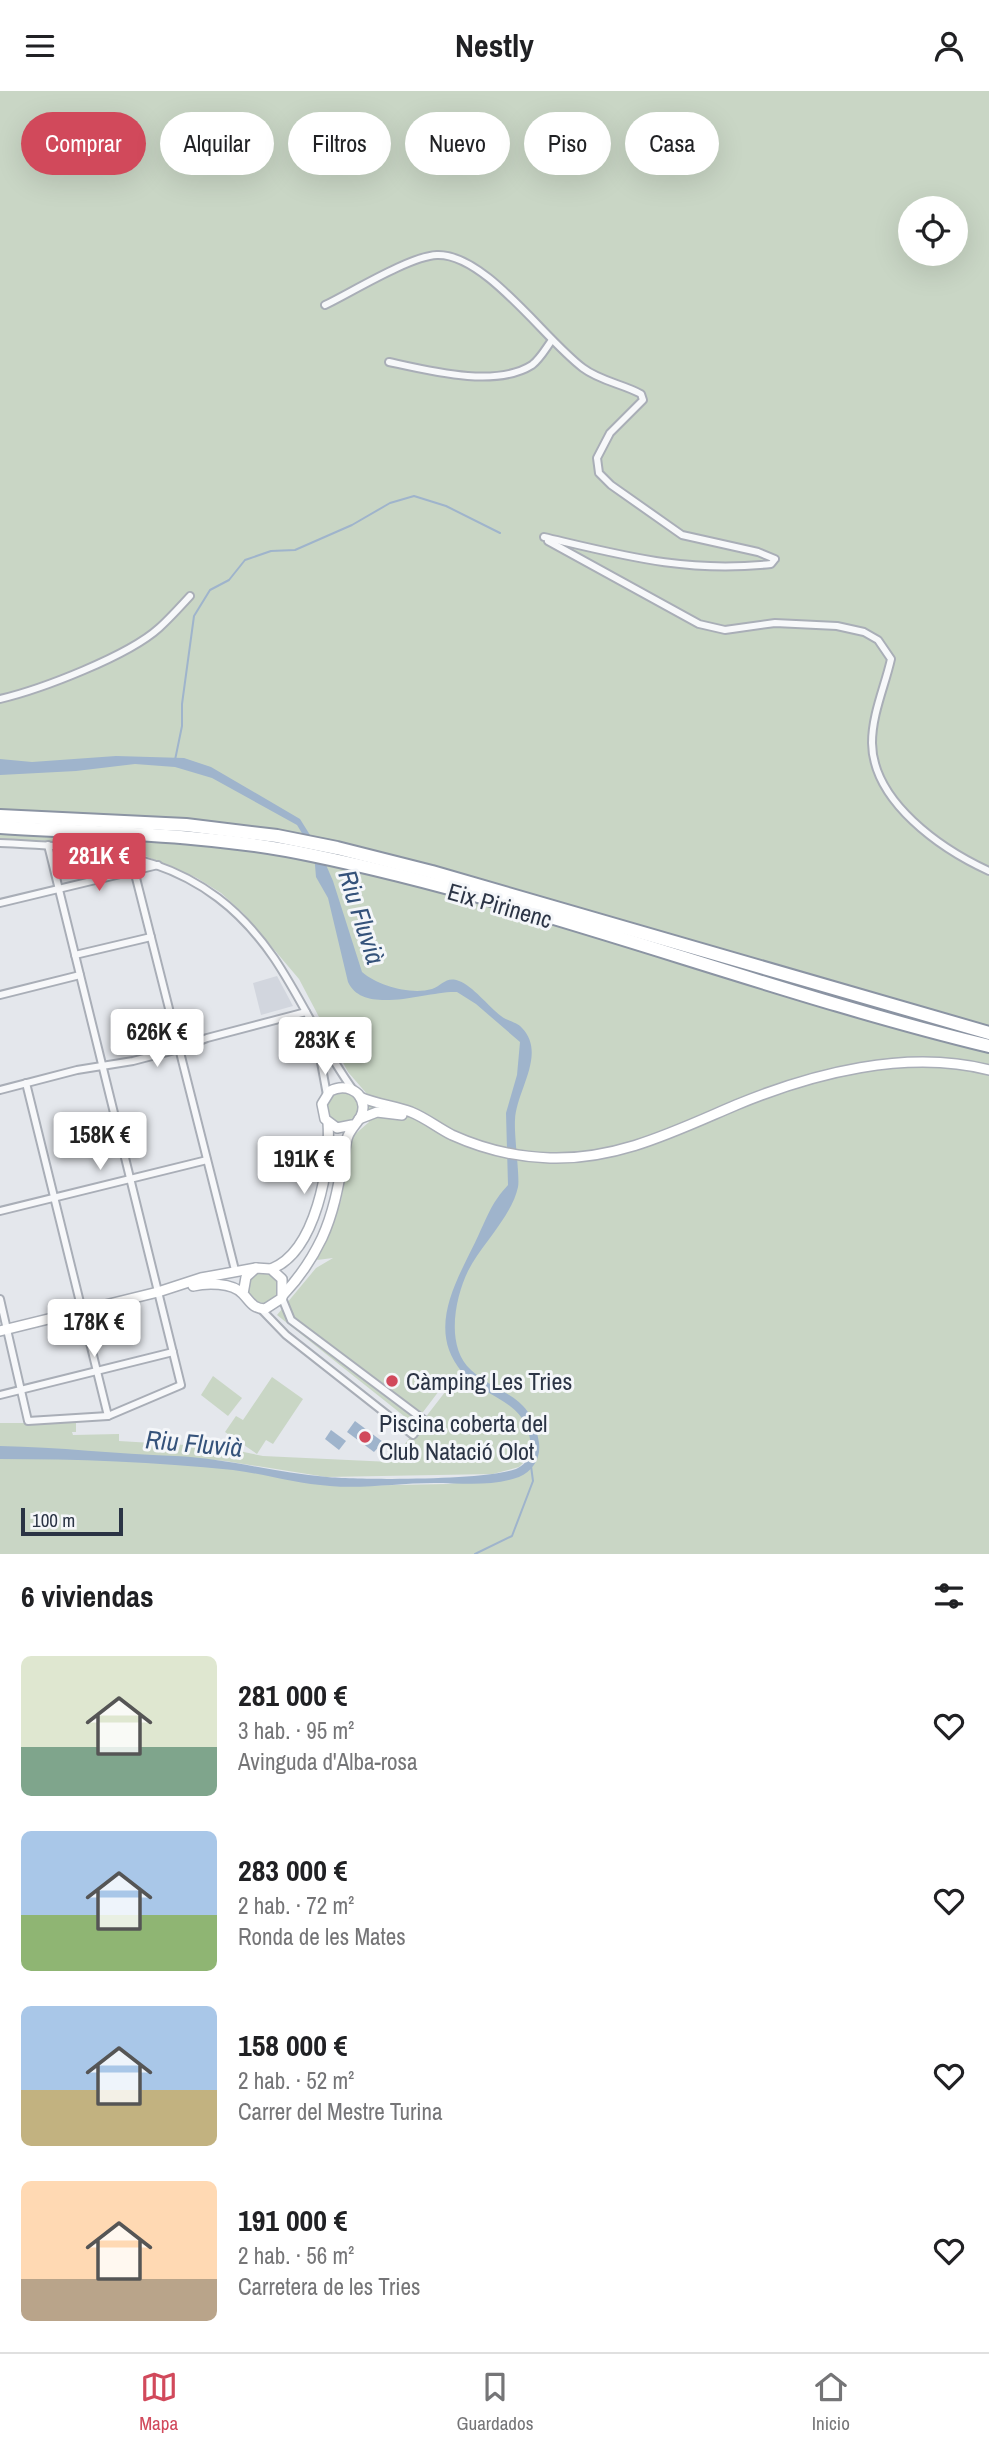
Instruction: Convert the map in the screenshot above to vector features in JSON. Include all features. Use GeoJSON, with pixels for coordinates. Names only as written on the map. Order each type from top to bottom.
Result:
{"type":"FeatureCollection","features":[{"type":"Feature","properties":{"kind":"highway","name":"Eix Pirinenc"},"geometry":{"type":"LineString","coordinates":[[0,816],[174,824],[260,834],[365,855],[989,1033]]}},
{"type":"Feature","properties":{"kind":"highway","name":"Eix Pirinenc"},"geometry":{"type":"LineString","coordinates":[[0,827],[178,837],[267,848],[372,869],[989,1045]]}},
{"type":"Feature","properties":{"kind":"street"},"geometry":{"type":"LineString","coordinates":[[325,305],[409,263],[435,255],[452,256],[503,289],[552,340],[592,374],[642,396],[638,407],[620,420],[610,433],[597,458],[599,473],[611,485],[682,535],[758,552],[775,559],[771,564],[734,568],[669,565],[544,537],[622,585],[699,624],[725,630],[798,622],[864,632],[878,640],[891,659],[874,722],[872,745],[882,782],[929,835],[967,861],[989,871]]}},
{"type":"Feature","properties":{"kind":"street"},"geometry":{"type":"LineString","coordinates":[[389,362],[490,378],[509,376],[534,363],[552,340]]}},
{"type":"Feature","properties":{"kind":"street"},"geometry":{"type":"LineString","coordinates":[[0,699],[28,692],[124,651],[158,629],[190,596]]}},
{"type":"Feature","properties":{"kind":"street"},"geometry":{"type":"LineString","coordinates":[[0,843],[115,852],[158,865],[195,882],[238,916],[274,958],[316,1033],[357,1094],[363,1108],[356,1122],[336,1199],[322,1238],[299,1278],[270,1308],[260,1308]]}},
{"type":"Feature","properties":{"kind":"street"},"geometry":{"type":"LineString","coordinates":[[0,1299],[4,1330],[28,1421],[108,1416],[181,1385],[161,1291],[130,1179],[48,845]]}},
{"type":"Feature","properties":{"kind":"street"},"geometry":{"type":"LineString","coordinates":[[0,903],[158,865]]}},
{"type":"Feature","properties":{"kind":"street"},"geometry":{"type":"LineString","coordinates":[[134,870],[235,1271]]}},
{"type":"Feature","properties":{"kind":"street"},"geometry":{"type":"LineString","coordinates":[[75,955],[150,937]]}},
{"type":"Feature","properties":{"kind":"street"},"geometry":{"type":"LineString","coordinates":[[0,995],[80,975]]}},
{"type":"Feature","properties":{"kind":"street"},"geometry":{"type":"LineString","coordinates":[[0,1090],[179,1049],[207,1038],[306,1012]]}},
{"type":"Feature","properties":{"kind":"street"},"geometry":{"type":"LineString","coordinates":[[4,1330],[235,1271],[271,1269],[286,1262],[294,1254],[311,1221],[326,1164],[328,1123],[322,1109],[327,1095],[316,1033]]}},
{"type":"Feature","properties":{"kind":"street"},"geometry":{"type":"LineString","coordinates":[[327,1095],[340,1088],[412,1112],[459,1138],[514,1154],[583,1157],[641,1145],[769,1093],[842,1073],[933,1060],[959,1062],[989,1070]]}},
{"type":"Feature","properties":{"kind":"street"},"geometry":{"type":"LineString","coordinates":[[26,1083],[108,1416]]}},
{"type":"Feature","properties":{"kind":"street"},"geometry":{"type":"LineString","coordinates":[[328,1123],[342,1128],[373,1113],[389,1112],[433,1125]]}},
{"type":"Feature","properties":{"kind":"street"},"geometry":{"type":"LineString","coordinates":[[0,1211],[208,1160]]}},
{"type":"Feature","properties":{"kind":"street"},"geometry":{"type":"LineString","coordinates":[[243,1294],[244,1281],[256,1268]]}},
{"type":"Feature","properties":{"kind":"street"},"geometry":{"type":"LineString","coordinates":[[161,1291],[169,1293],[203,1284],[233,1287],[243,1294],[248,1302],[260,1308],[286,1335],[413,1434],[424,1420],[291,1320],[282,1296],[282,1279],[271,1269]]}},
{"type":"Feature","properties":{"kind":"street"},"geometry":{"type":"LineString","coordinates":[[0,1395],[173,1352]]}},
{"type":"Feature","properties":{"kind":"shaded area"},"geometry":{"type":"Polygon","coordinates":[[[277,976],[293,1006],[261,1015],[253,983],[277,976]]]}},
{"type":"Feature","properties":{"kind":"green space"},"geometry":{"type":"Polygon","coordinates":[[[0,91],[989,91],[989,1554],[0,1554],[0,1423],[76,1423],[76,1432],[72,1432],[73,1435],[119,1434],[119,1441],[219,1447],[263,1456],[391,1462],[452,1383],[448,1379],[414,1424],[277,1315],[316,1268],[333,1258],[317,1260],[341,1201],[352,1137],[369,1122],[367,1094],[348,1072],[299,979],[243,913],[221,893],[197,878],[141,854],[77,842],[0,839],[0,91]],[[165,1456],[343,1486],[448,1484],[520,1476],[529,1457],[519,1467],[493,1474],[326,1477],[225,1461],[165,1456]]]}},
{"type":"Feature","properties":{"kind":"green space"},"geometry":{"type":"Polygon","coordinates":[[[343,1092],[354,1097],[359,1108],[354,1119],[343,1124],[332,1119],[327,1108],[332,1097],[343,1092]]]}},
{"type":"Feature","properties":{"kind":"green space"},"geometry":{"type":"Polygon","coordinates":[[[263,1273],[274,1277],[278,1288],[274,1299],[263,1303],[252,1299],[248,1288],[252,1277],[263,1273]]]}},
{"type":"Feature","properties":{"kind":"green space"},"geometry":{"type":"Polygon","coordinates":[[[213,1376],[242,1398],[228,1416],[201,1395],[213,1376]]]}},
{"type":"Feature","properties":{"kind":"green space"},"geometry":{"type":"Polygon","coordinates":[[[272,1377],[303,1399],[273,1444],[266,1440],[257,1454],[225,1432],[236,1416],[243,1420],[272,1377]]]}},
{"type":"Feature","properties":{"kind":"water"},"geometry":{"type":"Polygon","coordinates":[[[116,756],[184,758],[211,767],[300,819],[320,851],[333,881],[362,972],[386,985],[414,991],[432,989],[448,980],[459,981],[501,1016],[520,1026],[529,1038],[531,1061],[515,1120],[518,1187],[509,1209],[468,1271],[459,1294],[455,1322],[455,1335],[463,1360],[482,1379],[522,1405],[535,1427],[539,1454],[535,1463],[519,1477],[488,1483],[343,1487],[204,1467],[116,1461],[0,1459],[0,1446],[22,1447],[194,1457],[327,1477],[426,1479],[504,1472],[523,1464],[531,1450],[528,1431],[522,1419],[514,1409],[472,1382],[462,1372],[451,1355],[446,1337],[449,1302],[455,1284],[491,1208],[508,1185],[506,1113],[517,1075],[520,1042],[476,1004],[457,992],[382,1000],[368,998],[356,992],[348,982],[328,898],[316,877],[314,853],[297,825],[212,778],[175,767],[135,764],[76,771],[0,775],[0,759],[32,762],[116,756]]]}},
{"type":"Feature","properties":{"kind":"water","name":"Piscina coberta del Club Natació Olot"},"geometry":{"type":"Polygon","coordinates":[[[355,1421],[383,1442],[374,1452],[347,1432],[355,1421]]]}},
{"type":"Feature","properties":{"kind":"water"},"geometry":{"type":"Polygon","coordinates":[[[331,1430],[346,1441],[339,1450],[325,1439],[331,1430]]]}},
{"type":"Feature","properties":{"kind":"waterway"},"geometry":{"type":"LineString","coordinates":[[175,760],[182,726],[182,704],[194,616],[210,590],[229,580],[245,560],[271,551],[295,550],[352,525],[390,503],[414,496],[446,506],[500,533]]}},
{"type":"Feature","properties":{"kind":"waterway"},"geometry":{"type":"LineString","coordinates":[[475,1554],[512,1536],[533,1481],[531,1466]]}},
{"type":"Feature","properties":{"kind":"place","name":"Càmping Les Tries"},"geometry":{"type":"Point","coordinates":[392,1381]}},
{"type":"Feature","properties":{"kind":"place","name":"Piscina coberta del Club Natació Olot"},"geometry":{"type":"Point","coordinates":[365,1437]}},
{"type":"Feature","properties":{"kind":"water label","name":"Riu Fluvià"},"geometry":{"type":"Point","coordinates":[362,917]}},
{"type":"Feature","properties":{"kind":"water label","name":"Riu Fluvià"},"geometry":{"type":"Point","coordinates":[194,1443]}}]}
